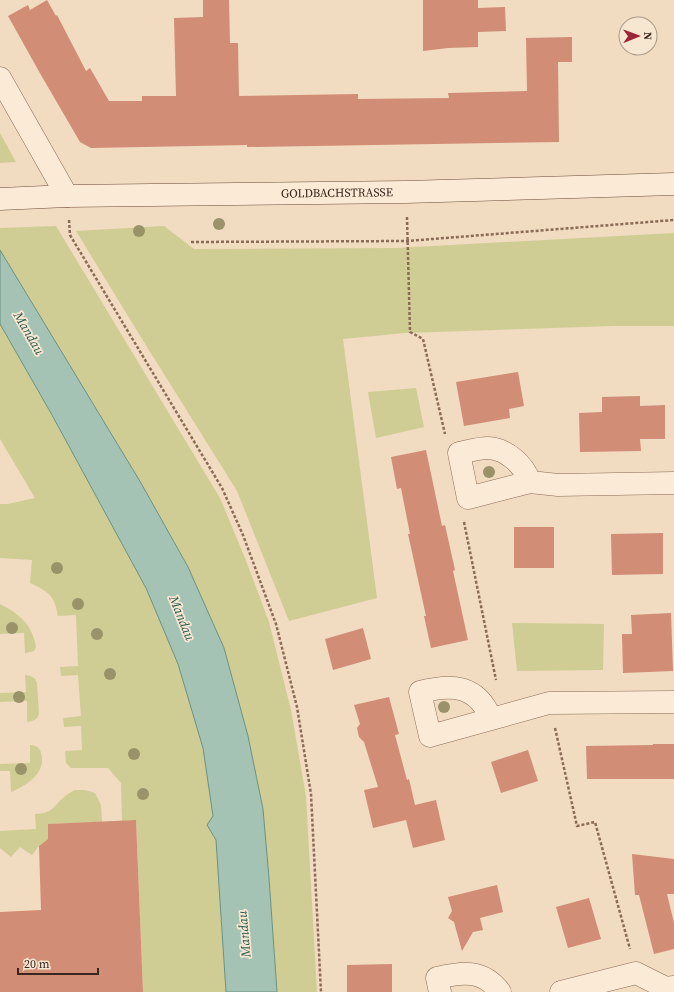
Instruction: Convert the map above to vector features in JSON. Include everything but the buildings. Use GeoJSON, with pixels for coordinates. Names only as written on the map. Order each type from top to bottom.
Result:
{"type":"FeatureCollection","features":[{"type":"Feature","properties":{"kind":"street"},"geometry":{"type":"LineString","coordinates":[[0,78],[67,196]]}},
{"type":"Feature","properties":{"kind":"street","name":"GOLDBACHSTRASSE"},"geometry":{"type":"LineString","coordinates":[[0,199],[67,196],[406,192],[674,184]]}},
{"type":"Feature","properties":{"kind":"street"},"geometry":{"type":"LineString","coordinates":[[530,482],[558,485],[674,483]]}},
{"type":"Feature","properties":{"kind":"street"},"geometry":{"type":"LineString","coordinates":[[491,719],[549,702],[674,702]]}},
{"type":"Feature","properties":{"kind":"street"},"geometry":{"type":"LineString","coordinates":[[440,992],[437,978],[467,973],[484,978],[495,986],[500,992]]}},
{"type":"Feature","properties":{"kind":"street"},"geometry":{"type":"LineString","coordinates":[[561,992],[636,973],[666,988],[674,988]]}},
{"type":"Feature","properties":{"kind":"path"},"geometry":{"type":"LineString","coordinates":[[67,196],[70,235],[222,488],[243,535],[276,624],[297,707],[311,794],[321,992]]}},
{"type":"Feature","properties":{"kind":"path"},"geometry":{"type":"LineString","coordinates":[[191,242],[407,242],[674,220]]}},
{"type":"Feature","properties":{"kind":"path"},"geometry":{"type":"LineString","coordinates":[[549,702],[577,826],[595,822],[636,973]]}},
{"type":"Feature","properties":{"kind":"shaded area"},"geometry":{"type":"Polygon","coordinates":[[[0,133],[16,162],[0,163],[0,133]]]}},
{"type":"Feature","properties":{"kind":"shaded area"},"geometry":{"type":"Polygon","coordinates":[[[56,226],[220,498],[245,558],[269,622],[291,710],[306,796],[317,992],[277,992],[263,809],[248,736],[224,648],[188,567],[141,483],[0,250],[0,228],[56,226]]]}},
{"type":"Feature","properties":{"kind":"shaded area"},"geometry":{"type":"Polygon","coordinates":[[[164,226],[194,249],[396,248],[674,233],[674,326],[613,326],[405,333],[343,339],[377,598],[289,621],[237,491],[76,231],[164,226]]]}},
{"type":"Feature","properties":{"kind":"shaded area"},"geometry":{"type":"Polygon","coordinates":[[[0,324],[52,415],[146,588],[178,664],[203,748],[213,816],[207,825],[216,840],[226,992],[143,992],[136,820],[122,821],[121,783],[108,768],[71,768],[66,763],[65,751],[82,750],[81,726],[64,727],[63,718],[81,716],[78,675],[61,676],[60,667],[78,666],[76,615],[58,616],[57,609],[50,595],[30,583],[32,560],[0,558],[0,504],[8,504],[35,498],[0,439],[0,324]]]}},
{"type":"Feature","properties":{"kind":"shaded area"},"geometry":{"type":"Polygon","coordinates":[[[416,388],[424,427],[376,438],[368,392],[416,388]]]}},
{"type":"Feature","properties":{"kind":"shaded area"},"geometry":{"type":"Polygon","coordinates":[[[0,604],[14,612],[28,626],[32,632],[36,647],[34,651],[25,653],[24,633],[0,634],[0,604]]]}},
{"type":"Feature","properties":{"kind":"shaded area"},"geometry":{"type":"Polygon","coordinates":[[[512,623],[604,624],[603,670],[517,671],[512,623]]]}},
{"type":"Feature","properties":{"kind":"shaded area"},"geometry":{"type":"Polygon","coordinates":[[[25,675],[35,679],[37,683],[39,714],[34,720],[27,722],[27,701],[0,702],[0,693],[26,692],[25,675]]]}},
{"type":"Feature","properties":{"kind":"shaded area"},"geometry":{"type":"Polygon","coordinates":[[[30,745],[34,745],[40,749],[42,760],[41,767],[34,778],[11,792],[10,771],[0,771],[0,764],[30,763],[30,745]]]}},
{"type":"Feature","properties":{"kind":"shaded area"},"geometry":{"type":"Polygon","coordinates":[[[75,790],[85,790],[95,793],[101,805],[102,822],[48,824],[48,839],[39,846],[32,855],[20,847],[11,857],[0,848],[0,831],[36,829],[35,814],[49,811],[65,796],[75,790]]]}},
{"type":"Feature","properties":{"kind":"water","name":"Mandau"},"geometry":{"type":"Polygon","coordinates":[[[0,250],[141,483],[188,567],[224,648],[248,736],[263,809],[277,992],[226,992],[216,840],[207,825],[213,816],[203,748],[178,664],[146,588],[52,415],[0,324],[0,250]]]}}]}
